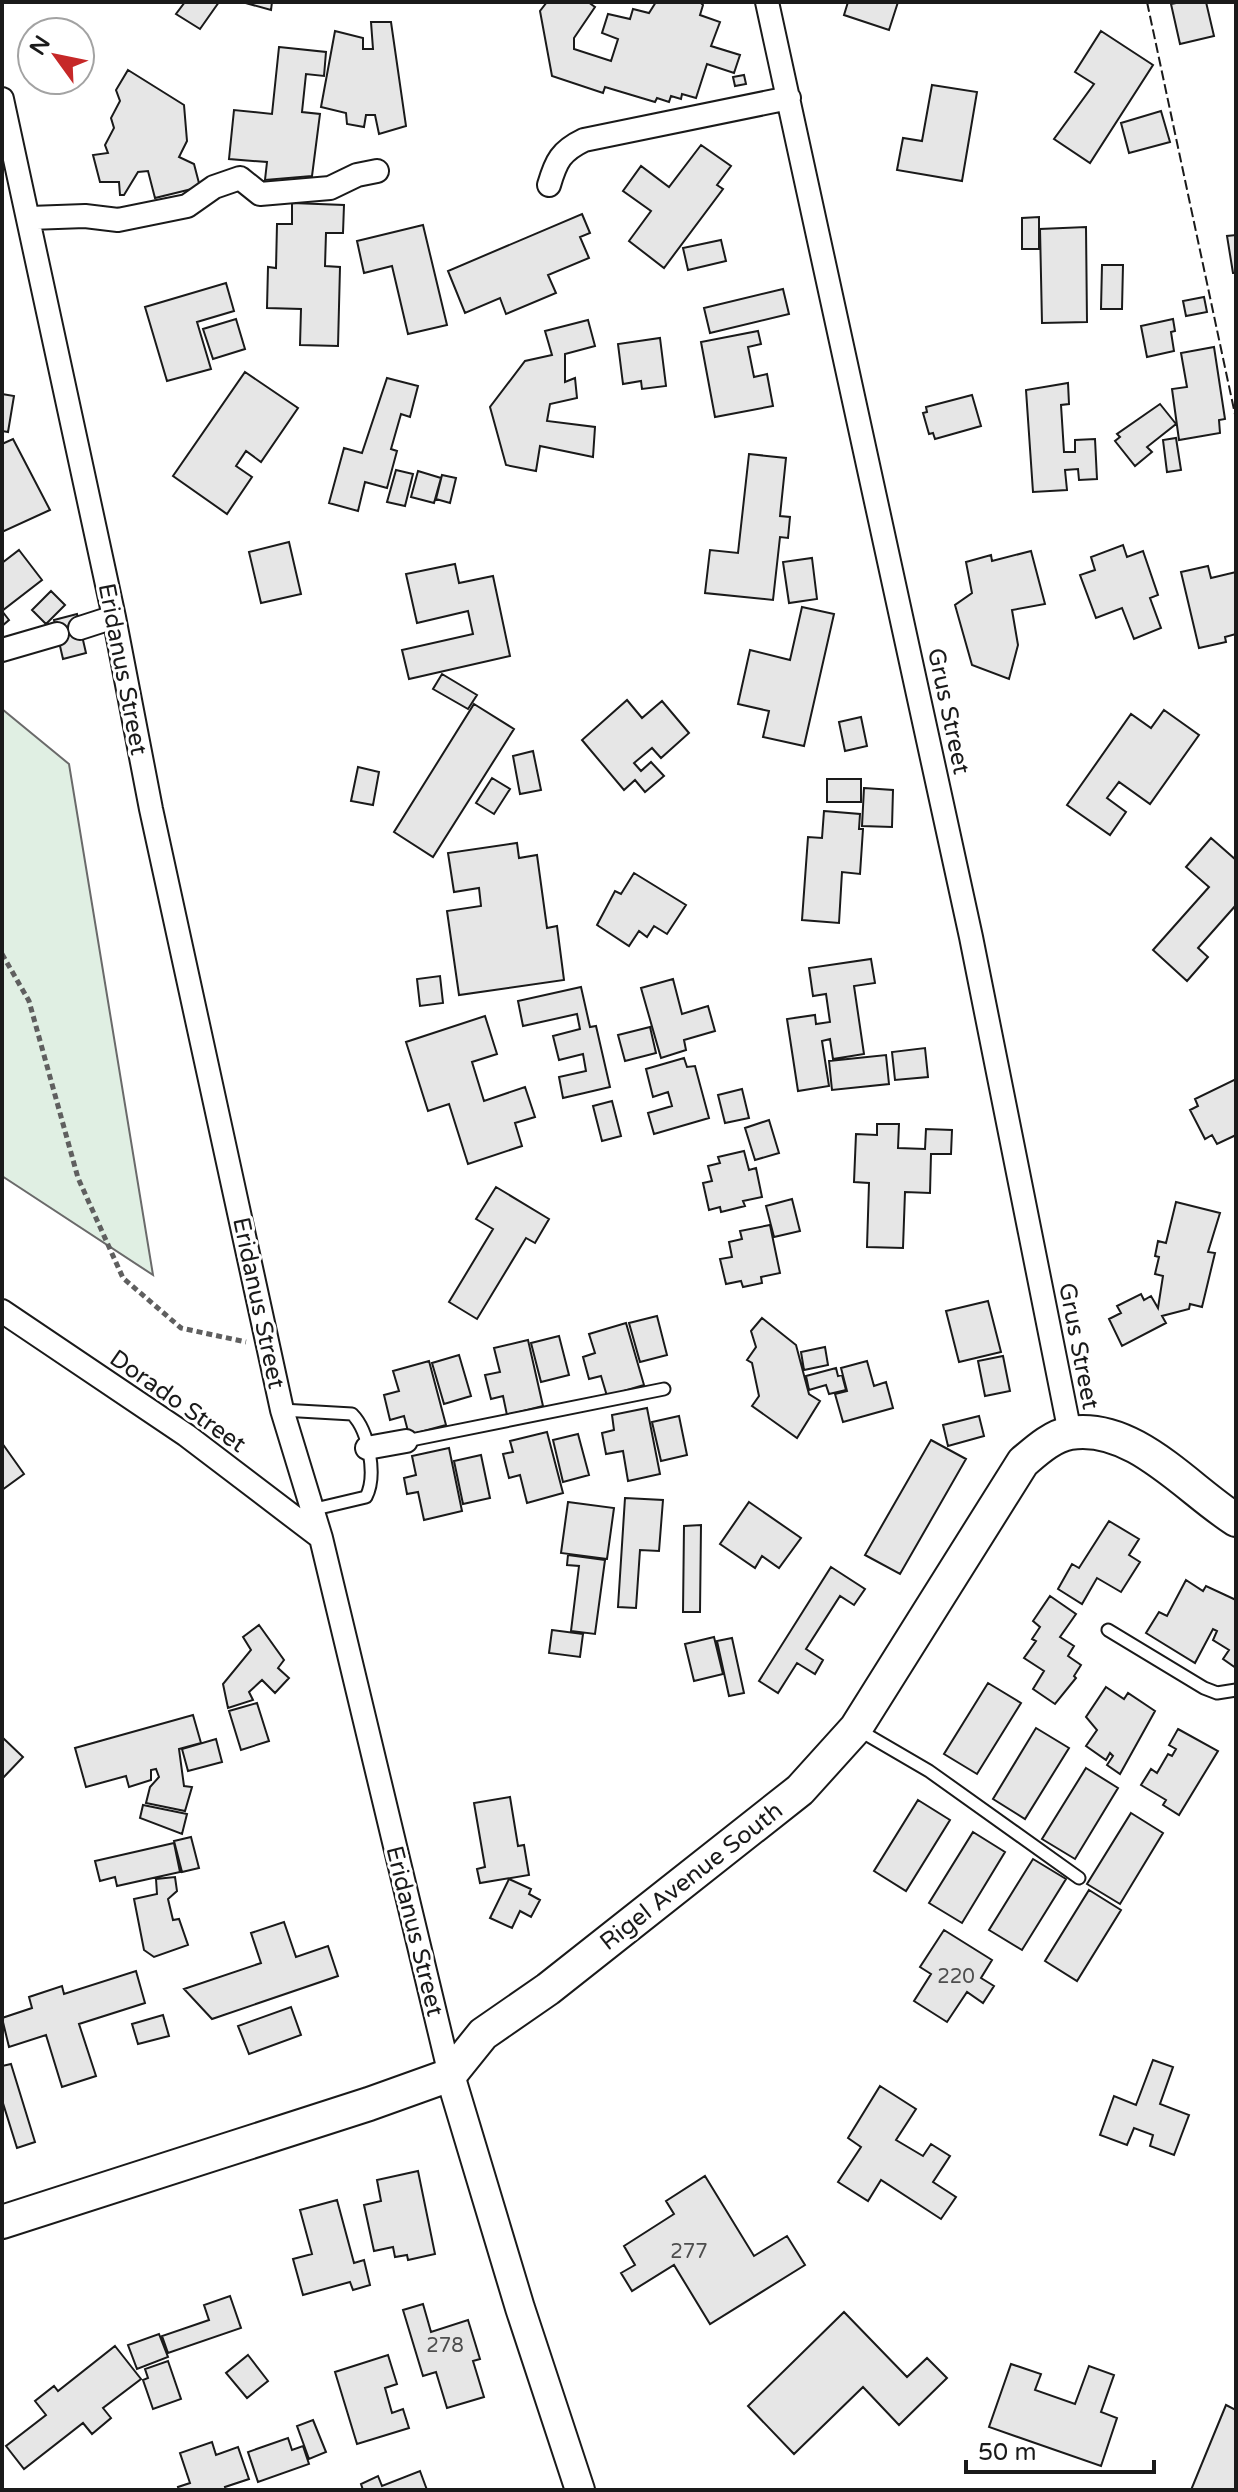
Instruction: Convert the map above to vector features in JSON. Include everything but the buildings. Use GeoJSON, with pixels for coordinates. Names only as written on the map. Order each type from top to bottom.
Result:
{"type":"FeatureCollection","features":[{"type":"Feature","properties":{"kind":"main road"},"geometry":{"type":"LineString","coordinates":[[1070,1433],[1131,1442],[1236,1520]]}},
{"type":"Feature","properties":{"kind":"main road","name":"Rigel Avenue South"},"geometry":{"type":"LineString","coordinates":[[450,2075],[483,2034],[548,1989],[800,1790],[856,1728],[1023,1462],[1044,1444],[1070,1433]]}},
{"type":"Feature","properties":{"kind":"main road"},"geometry":{"type":"LineString","coordinates":[[2,2222],[450,2075]]}},
{"type":"Feature","properties":{"kind":"street","name":"Grus Street"},"geometry":{"type":"LineString","coordinates":[[767,2],[971,937],[1070,1433]]}},
{"type":"Feature","properties":{"kind":"street"},"geometry":{"type":"LineString","coordinates":[[549,185],[556,161],[564,150],[584,140],[789,98]]}},
{"type":"Feature","properties":{"kind":"street","name":"Eridanus Street"},"geometry":{"type":"LineString","coordinates":[[2,99],[114,617],[154,825],[282,1410],[321,1538],[450,2075],[520,2308],[580,2490]]}},
{"type":"Feature","properties":{"kind":"street"},"geometry":{"type":"LineString","coordinates":[[30,218],[85,216],[118,220],[187,206],[214,187],[240,178],[260,194],[330,188],[357,175],[377,171]]}},
{"type":"Feature","properties":{"kind":"street"},"geometry":{"type":"LineString","coordinates":[[80,628],[114,617]]}},
{"type":"Feature","properties":{"kind":"street"},"geometry":{"type":"LineString","coordinates":[[2,650],[57,634]]}},
{"type":"Feature","properties":{"kind":"street","name":"Dorado Street"},"geometry":{"type":"LineString","coordinates":[[2,1311],[186,1435],[321,1538]]}},
{"type":"Feature","properties":{"kind":"street"},"geometry":{"type":"LineString","coordinates":[[367,1448],[406,1441]]}},
{"type":"Feature","properties":{"kind":"lane"},"geometry":{"type":"LineString","coordinates":[[406,1441],[664,1389]]}},
{"type":"Feature","properties":{"kind":"lane"},"geometry":{"type":"LineString","coordinates":[[282,1410],[352,1414],[359,1421],[367,1448],[371,1482],[366,1497],[311,1510]]}},
{"type":"Feature","properties":{"kind":"lane"},"geometry":{"type":"LineString","coordinates":[[1108,1630],[1204,1688],[1217,1693],[1236,1690]]}},
{"type":"Feature","properties":{"kind":"lane"},"geometry":{"type":"LineString","coordinates":[[856,1728],[929,1771],[1079,1878]]}},
{"type":"Feature","properties":{"kind":"path"},"geometry":{"type":"LineString","coordinates":[[2,954],[29,1001],[78,1178],[123,1278],[181,1328],[237,1338],[269,1352]]}},
{"type":"Feature","properties":{"kind":"green space"},"geometry":{"type":"Polygon","coordinates":[[[2,709],[69,764],[153,1275],[2,1176],[2,709]]]}},
{"type":"Feature","properties":{"kind":"fence"},"geometry":{"type":"LineString","coordinates":[[1147,2],[1236,419]]}}]}
